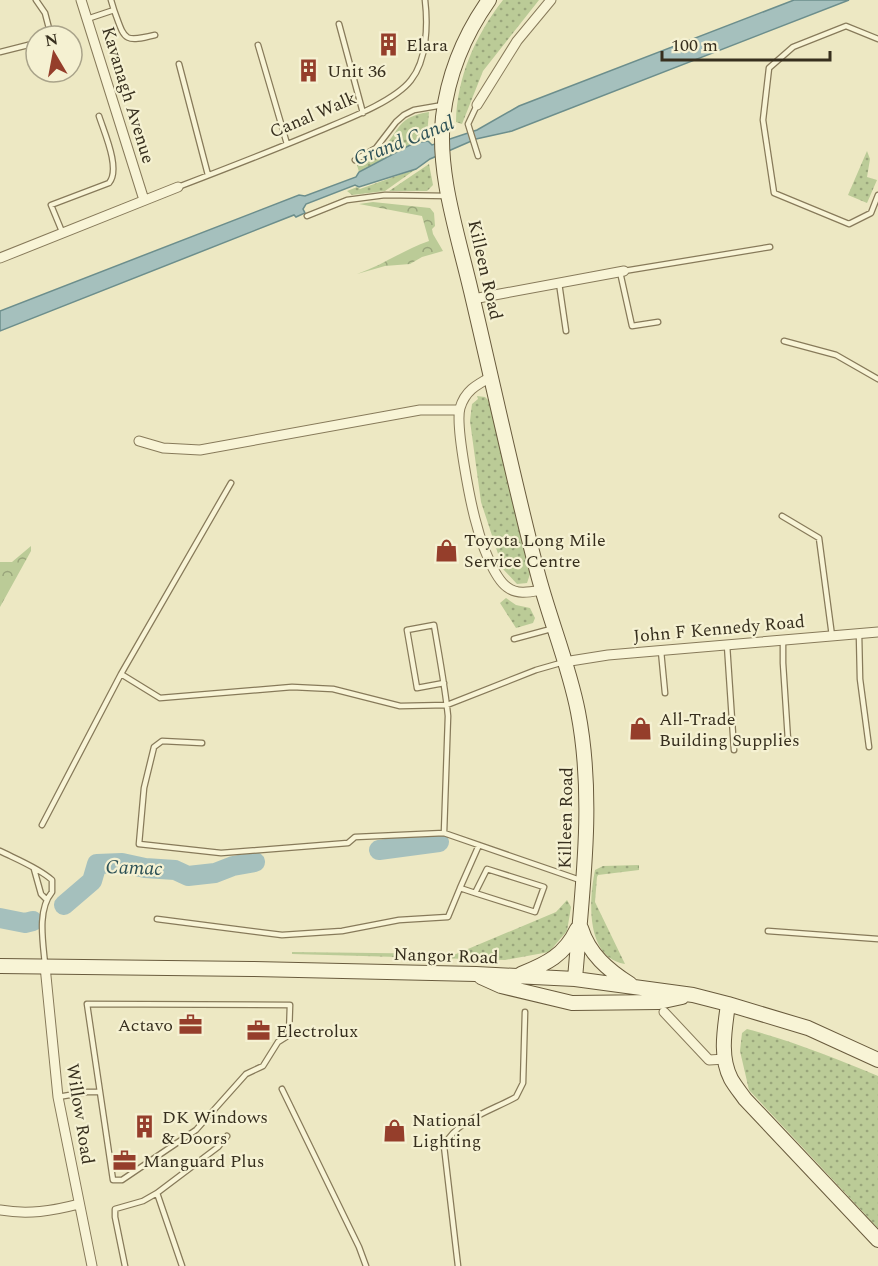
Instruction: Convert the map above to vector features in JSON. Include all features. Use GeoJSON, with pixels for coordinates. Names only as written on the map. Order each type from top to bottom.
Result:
{"type":"FeatureCollection","features":[{"type":"Feature","properties":{"kind":"street","name":"Kavanagh Avenue"},"geometry":{"type":"LineString","coordinates":[[81,0],[144,201]]}},
{"type":"Feature","properties":{"kind":"street"},"geometry":{"type":"LineString","coordinates":[[445,110],[450,83],[458,60],[474,23],[489,0]]}},
{"type":"Feature","properties":{"kind":"street"},"geometry":{"type":"LineString","coordinates":[[477,105],[517,41],[551,0]]}},
{"type":"Feature","properties":{"kind":"street","name":"Killeen Road"},"geometry":{"type":"LineString","coordinates":[[445,110],[442,140],[449,196],[521,512],[578,711],[587,770],[587,829],[575,979]]}},
{"type":"Feature","properties":{"kind":"street","name":"Canal Walk"},"geometry":{"type":"LineString","coordinates":[[0,258],[178,187]]}},
{"type":"Feature","properties":{"kind":"street"},"geometry":{"type":"LineString","coordinates":[[473,299],[622,271]]}},
{"type":"Feature","properties":{"kind":"street"},"geometry":{"type":"LineString","coordinates":[[491,377],[468,390],[459,410],[461,444],[477,526],[497,576],[506,587],[517,592],[542,590]]}},
{"type":"Feature","properties":{"kind":"street"},"geometry":{"type":"LineString","coordinates":[[139,441],[148,445],[177,450],[200,450],[420,410],[459,410]]}},
{"type":"Feature","properties":{"kind":"street","name":"John F Kennedy Road"},"geometry":{"type":"LineString","coordinates":[[564,662],[878,632]]}},
{"type":"Feature","properties":{"kind":"street"},"geometry":{"type":"LineString","coordinates":[[517,976],[552,961],[573,938],[579,923]]}},
{"type":"Feature","properties":{"kind":"street"},"geometry":{"type":"LineString","coordinates":[[579,923],[594,956],[612,973],[635,987]]}},
{"type":"Feature","properties":{"kind":"street","name":"Nangor Road"},"geometry":{"type":"LineString","coordinates":[[0,966],[476,974],[575,979],[693,995],[728,1004],[808,1028],[878,1060]]}},
{"type":"Feature","properties":{"kind":"street","name":"Willow Road"},"geometry":{"type":"LineString","coordinates":[[45,966],[58,1097],[92,1266]]}},
{"type":"Feature","properties":{"kind":"street"},"geometry":{"type":"LineString","coordinates":[[476,974],[501,986],[572,1003],[659,1002],[693,995]]}},
{"type":"Feature","properties":{"kind":"street"},"geometry":{"type":"LineString","coordinates":[[728,1004],[724,1043],[725,1059],[731,1079],[745,1099],[878,1240]]}},
{"type":"Feature","properties":{"kind":"street"},"geometry":{"type":"LineString","coordinates":[[664,1012],[709,1060],[725,1059]]}},
{"type":"Feature","properties":{"kind":"street"},"geometry":{"type":"LineString","coordinates":[[0,1209],[27,1214],[79,1204]]}},
{"type":"Feature","properties":{"kind":"lane"},"geometry":{"type":"LineString","coordinates":[[36,0],[45,13],[48,24]]}},
{"type":"Feature","properties":{"kind":"lane"},"geometry":{"type":"LineString","coordinates":[[111,0],[121,30],[129,39],[155,35]]}},
{"type":"Feature","properties":{"kind":"lane","name":"Canal Walk"},"geometry":{"type":"LineString","coordinates":[[178,187],[363,113],[400,90],[411,81],[417,70],[424,46],[427,1]]}},
{"type":"Feature","properties":{"kind":"lane"},"geometry":{"type":"LineString","coordinates":[[87,19],[114,10]]}},
{"type":"Feature","properties":{"kind":"lane"},"geometry":{"type":"LineString","coordinates":[[339,24],[363,113]]}},
{"type":"Feature","properties":{"kind":"lane"},"geometry":{"type":"LineString","coordinates":[[878,39],[846,26],[793,47],[769,68],[763,120],[774,193],[849,224],[871,213],[878,195]]}},
{"type":"Feature","properties":{"kind":"lane"},"geometry":{"type":"LineString","coordinates":[[258,45],[287,144]]}},
{"type":"Feature","properties":{"kind":"lane"},"geometry":{"type":"LineString","coordinates":[[0,52],[24,46]]}},
{"type":"Feature","properties":{"kind":"lane"},"geometry":{"type":"LineString","coordinates":[[179,64],[208,175]]}},
{"type":"Feature","properties":{"kind":"lane"},"geometry":{"type":"LineString","coordinates":[[477,105],[468,124],[478,156]]}},
{"type":"Feature","properties":{"kind":"lane"},"geometry":{"type":"LineString","coordinates":[[355,160],[376,148],[404,115],[414,110],[445,110]]}},
{"type":"Feature","properties":{"kind":"lane"},"geometry":{"type":"LineString","coordinates":[[44,208],[111,181],[113,176],[112,155],[99,116]]}},
{"type":"Feature","properties":{"kind":"lane"},"geometry":{"type":"LineString","coordinates":[[307,216],[348,200],[385,195],[449,196]]}},
{"type":"Feature","properties":{"kind":"lane"},"geometry":{"type":"LineString","coordinates":[[51,205],[63,234]]}},
{"type":"Feature","properties":{"kind":"lane"},"geometry":{"type":"LineString","coordinates":[[658,322],[632,326],[622,271],[770,247]]}},
{"type":"Feature","properties":{"kind":"lane"},"geometry":{"type":"LineString","coordinates":[[559,283],[566,331]]}},
{"type":"Feature","properties":{"kind":"lane"},"geometry":{"type":"LineString","coordinates":[[784,341],[836,355],[878,379]]}},
{"type":"Feature","properties":{"kind":"lane"},"geometry":{"type":"LineString","coordinates":[[42,825],[122,674],[231,483]]}},
{"type":"Feature","properties":{"kind":"lane"},"geometry":{"type":"LineString","coordinates":[[782,516],[819,538],[831,636]]}},
{"type":"Feature","properties":{"kind":"lane"},"geometry":{"type":"LineString","coordinates":[[444,683],[417,688],[407,630],[434,625],[444,683],[447,705],[444,833]]}},
{"type":"Feature","properties":{"kind":"lane"},"geometry":{"type":"LineString","coordinates":[[514,639],[553,628]]}},
{"type":"Feature","properties":{"kind":"lane"},"geometry":{"type":"LineString","coordinates":[[859,634],[860,680],[869,747]]}},
{"type":"Feature","properties":{"kind":"lane"},"geometry":{"type":"LineString","coordinates":[[783,640],[788,740]]}},
{"type":"Feature","properties":{"kind":"lane"},"geometry":{"type":"LineString","coordinates":[[727,645],[734,750]]}},
{"type":"Feature","properties":{"kind":"lane"},"geometry":{"type":"LineString","coordinates":[[661,651],[665,693]]}},
{"type":"Feature","properties":{"kind":"lane"},"geometry":{"type":"LineString","coordinates":[[122,674],[160,698],[292,687],[333,690],[400,706],[447,705],[536,670],[564,662]]}},
{"type":"Feature","properties":{"kind":"lane"},"geometry":{"type":"LineString","coordinates":[[202,742],[162,741],[154,747],[144,788],[139,844],[221,852],[348,843],[355,837],[444,833],[583,880]]}},
{"type":"Feature","properties":{"kind":"lane"},"geometry":{"type":"LineString","coordinates":[[157,919],[282,935],[342,931],[399,920],[448,917],[479,845]]}},
{"type":"Feature","properties":{"kind":"lane"},"geometry":{"type":"LineString","coordinates":[[0,851],[44,872],[52,880],[52,892],[46,899],[43,919],[45,966]]}},
{"type":"Feature","properties":{"kind":"lane"},"geometry":{"type":"LineString","coordinates":[[34,869],[41,894],[46,899]]}},
{"type":"Feature","properties":{"kind":"lane"},"geometry":{"type":"LineString","coordinates":[[460,888],[475,893],[535,912],[544,887],[487,869],[475,893]]}},
{"type":"Feature","properties":{"kind":"lane"},"geometry":{"type":"LineString","coordinates":[[768,932],[878,939]]}},
{"type":"Feature","properties":{"kind":"lane"},"geometry":{"type":"LineString","coordinates":[[87,1004],[290,1005],[289,1035],[278,1042],[263,1066],[246,1074],[196,1130],[122,1180],[114,1180],[100,1092],[87,1004]]}},
{"type":"Feature","properties":{"kind":"lane"},"geometry":{"type":"LineString","coordinates":[[458,1266],[444,1146],[449,1135],[516,1097],[522,1090],[525,1012]]}},
{"type":"Feature","properties":{"kind":"lane"},"geometry":{"type":"LineString","coordinates":[[282,1089],[359,1247],[366,1266]]}},
{"type":"Feature","properties":{"kind":"lane"},"geometry":{"type":"LineString","coordinates":[[58,1097],[100,1092]]}},
{"type":"Feature","properties":{"kind":"lane"},"geometry":{"type":"LineString","coordinates":[[125,1266],[115,1209],[143,1201],[157,1194],[218,1147],[227,1136]]}},
{"type":"Feature","properties":{"kind":"lane"},"geometry":{"type":"LineString","coordinates":[[157,1194],[182,1266]]}},
{"type":"Feature","properties":{"kind":"green space"},"geometry":{"type":"Polygon","coordinates":[[[503,0],[539,0],[483,71],[462,124],[456,122],[460,89],[469,58],[484,28],[503,0]]]}},
{"type":"Feature","properties":{"kind":"green space"},"geometry":{"type":"Polygon","coordinates":[[[429,112],[427,135],[422,137],[423,141],[359,172],[357,165],[382,149],[400,125],[410,117],[429,112]]]}},
{"type":"Feature","properties":{"kind":"green space"},"geometry":{"type":"Polygon","coordinates":[[[867,151],[870,159],[867,177],[877,180],[867,203],[848,195],[867,151]]]}},
{"type":"Feature","properties":{"kind":"green space"},"geometry":{"type":"Polygon","coordinates":[[[429,164],[433,185],[427,191],[389,191],[429,164]]]}},
{"type":"Feature","properties":{"kind":"green space"},"geometry":{"type":"Polygon","coordinates":[[[416,169],[385,191],[352,195],[347,191],[357,187],[360,189],[416,169]]]}},
{"type":"Feature","properties":{"kind":"green space"},"geometry":{"type":"Polygon","coordinates":[[[373,202],[430,208],[434,213],[433,234],[443,251],[422,257],[410,264],[385,266],[357,274],[429,241],[422,216],[359,204],[373,202]]]}},
{"type":"Feature","properties":{"kind":"green space"},"geometry":{"type":"Polygon","coordinates":[[[477,396],[485,397],[489,401],[530,574],[527,583],[517,584],[503,569],[481,502],[470,421],[472,404],[478,399],[477,396]]]}},
{"type":"Feature","properties":{"kind":"green space"},"geometry":{"type":"Polygon","coordinates":[[[31,546],[31,551],[0,607],[0,562],[12,562],[31,546]]]}},
{"type":"Feature","properties":{"kind":"green space"},"geometry":{"type":"Polygon","coordinates":[[[506,598],[516,605],[530,608],[535,618],[533,623],[516,628],[500,603],[506,598]]]}},
{"type":"Feature","properties":{"kind":"green space"},"geometry":{"type":"Polygon","coordinates":[[[639,865],[639,870],[598,875],[597,877],[595,902],[625,964],[612,959],[603,951],[596,939],[591,911],[593,882],[595,870],[603,866],[639,865]]]}},
{"type":"Feature","properties":{"kind":"green space"},"geometry":{"type":"Polygon","coordinates":[[[567,900],[571,907],[567,931],[549,952],[505,960],[292,954],[292,952],[456,954],[556,912],[567,900]]]}},
{"type":"Feature","properties":{"kind":"green space"},"geometry":{"type":"Polygon","coordinates":[[[747,1029],[813,1050],[878,1076],[878,1228],[749,1090],[740,1051],[742,1033],[747,1029]]]}},
{"type":"Feature","properties":{"kind":"water"},"geometry":{"type":"Polygon","coordinates":[[[794,0],[849,0],[512,131],[476,139],[430,159],[416,169],[359,187],[355,185],[306,204],[303,209],[305,213],[296,217],[294,215],[0,331],[0,311],[299,195],[305,196],[356,177],[359,172],[414,143],[428,141],[432,145],[477,130],[519,106],[794,0]]]}},
{"type":"Feature","properties":{"kind":"waterway","name":"Camac"},"geometry":{"type":"LineString","coordinates":[[379,850],[439,842]]}},
{"type":"Feature","properties":{"kind":"waterway","name":"Camac"},"geometry":{"type":"LineString","coordinates":[[64,905],[92,881],[97,864],[122,863],[145,868],[175,870],[188,876],[215,873],[233,866],[255,862]]}},
{"type":"Feature","properties":{"kind":"waterway","name":"Camac"},"geometry":{"type":"LineString","coordinates":[[0,918],[25,923],[33,921]]}},
{"type":"Feature","properties":{"kind":"place","name":"Elara"},"geometry":{"type":"Point","coordinates":[388,45]}},
{"type":"Feature","properties":{"kind":"place","name":"Unit 36"},"geometry":{"type":"Point","coordinates":[309,71]}},
{"type":"Feature","properties":{"kind":"place","name":"Toyota Long Mile Service Centre"},"geometry":{"type":"Point","coordinates":[446,550]}},
{"type":"Feature","properties":{"kind":"place","name":"All-Trade Building Supplies"},"geometry":{"type":"Point","coordinates":[641,729]}},
{"type":"Feature","properties":{"kind":"place","name":"Actavo"},"geometry":{"type":"Point","coordinates":[191,1025]}},
{"type":"Feature","properties":{"kind":"place","name":"Electrolux"},"geometry":{"type":"Point","coordinates":[258,1031]}},
{"type":"Feature","properties":{"kind":"place","name":"DK Windows & Doors"},"geometry":{"type":"Point","coordinates":[144,1127]}},
{"type":"Feature","properties":{"kind":"place","name":"National Lighting"},"geometry":{"type":"Point","coordinates":[394,1130]}},
{"type":"Feature","properties":{"kind":"place","name":"Manguard Plus"},"geometry":{"type":"Point","coordinates":[125,1161]}},
{"type":"Feature","properties":{"kind":"water label","name":"Grand Canal"},"geometry":{"type":"Point","coordinates":[404,141]}}]}
